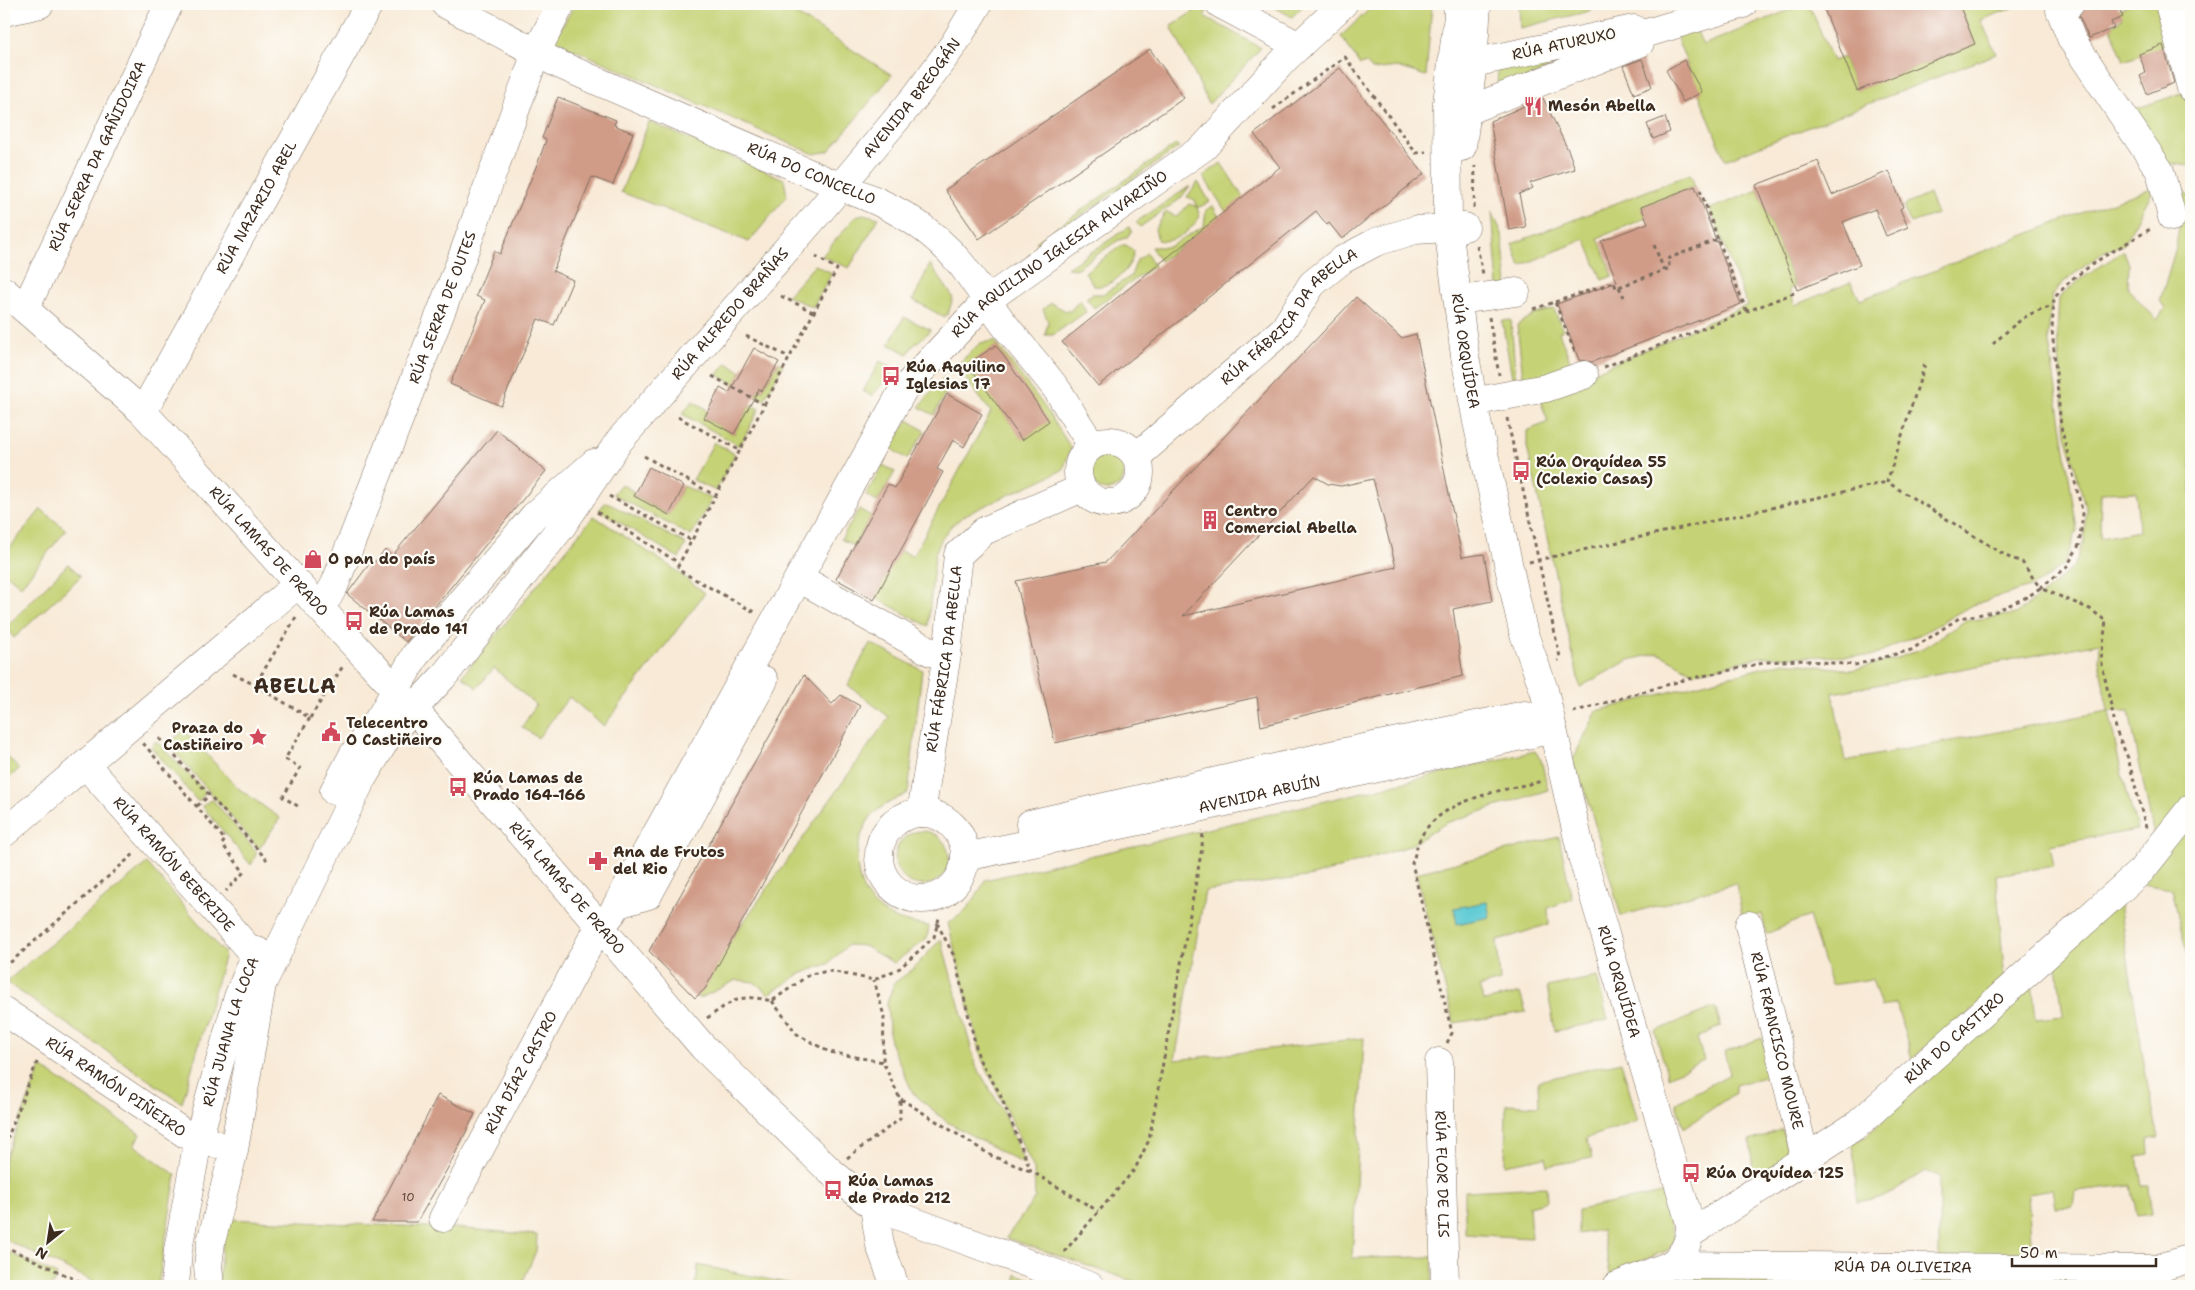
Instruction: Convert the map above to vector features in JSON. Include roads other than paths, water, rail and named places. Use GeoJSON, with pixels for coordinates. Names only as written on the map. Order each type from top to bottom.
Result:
{"type":"FeatureCollection","features":[{"type":"Feature","properties":{"kind":"street"},"geometry":{"type":"LineString","coordinates":[[4,12],[40,4]]}},
{"type":"Feature","properties":{"kind":"street","name":"RÚA SERRA DA GAÑIDOIRA"},"geometry":{"type":"LineString","coordinates":[[25,309],[169,4]]}},
{"type":"Feature","properties":{"kind":"street","name":"RÚA NAZARIO ABEL"},"geometry":{"type":"LineString","coordinates":[[143,412],[369,4]]}},
{"type":"Feature","properties":{"kind":"street","name":"RÚA DO CONCELLO"},"geometry":{"type":"LineString","coordinates":[[446,4],[536,53],[841,187],[880,201],[907,216],[931,234],[960,263],[1058,392],[1079,428],[1093,446]]}},
{"type":"Feature","properties":{"kind":"street","name":"RÚA SERRA DE OUTES"},"geometry":{"type":"LineString","coordinates":[[308,612],[328,597],[334,584],[460,263],[536,53],[545,31],[561,4]]}},
{"type":"Feature","properties":{"kind":"street","name":"AVENIDA BREOGÁN"},"geometry":{"type":"LineString","coordinates":[[841,187],[932,76],[978,4]]}},
{"type":"Feature","properties":{"kind":"street"},"geometry":{"type":"LineString","coordinates":[[1220,4],[1299,46]]}},
{"type":"Feature","properties":{"kind":"street","name":"RÚA AQUILINO IGLESIA ALVARIÑO"},"geometry":{"type":"LineString","coordinates":[[601,928],[618,904],[903,390],[987,300],[1204,147],[1299,46],[1343,4]]}},
{"type":"Feature","properties":{"kind":"street","name":"RÚA ORQUÍDEA"},"geometry":{"type":"LineString","coordinates":[[1458,4],[1447,103],[1495,397],[1533,562],[1549,712],[1562,777],[1582,856],[1690,1223],[1690,1234]]}},
{"type":"Feature","properties":{"kind":"street","name":"RÚA ORQUÍDEA"},"geometry":{"type":"LineString","coordinates":[[1477,4],[1473,63],[1462,150],[1466,198],[1465,356],[1476,422],[1523,631],[1549,712]]}},
{"type":"Feature","properties":{"kind":"street"},"geometry":{"type":"LineString","coordinates":[[1637,36],[1743,4]]}},
{"type":"Feature","properties":{"kind":"street"},"geometry":{"type":"LineString","coordinates":[[2070,4],[2060,10],[2072,40],[2160,171],[2172,217]]}},
{"type":"Feature","properties":{"kind":"street"},"geometry":{"type":"LineString","coordinates":[[2169,4],[2191,88]]}},
{"type":"Feature","properties":{"kind":"street","name":"RÚA ATURUXO"},"geometry":{"type":"LineString","coordinates":[[1466,110],[1640,43],[1634,29],[1473,63]]}},
{"type":"Feature","properties":{"kind":"street","name":"RÚA ALFREDO BRAÑAS"},"geometry":{"type":"LineString","coordinates":[[404,698],[416,654],[534,516],[619,441],[841,187]]}},
{"type":"Feature","properties":{"kind":"street","name":"RÚA FÁBRICA DA ABELLA"},"geometry":{"type":"LineString","coordinates":[[1136,457],[1284,329],[1312,284],[1342,260],[1376,242],[1415,230],[1466,228]]}},
{"type":"Feature","properties":{"kind":"street","name":"RÚA LAMAS DE PRADO"},"geometry":{"type":"LineString","coordinates":[[4,290],[143,412],[298,584],[308,612],[404,698],[689,1031],[830,1171],[874,1207],[1090,1286]]}},
{"type":"Feature","properties":{"kind":"street"},"geometry":{"type":"LineString","coordinates":[[1480,297],[1524,300]]}},
{"type":"Feature","properties":{"kind":"street"},"geometry":{"type":"LineString","coordinates":[[1495,397],[1546,388],[1584,375]]}},
{"type":"Feature","properties":{"kind":"street"},"geometry":{"type":"LineString","coordinates":[[1109,441],[1125,446],[1136,457],[1140,473],[1136,488],[1125,499],[1109,504],[1094,499],[1082,488],[1078,472],[1082,457],[1093,446],[1109,441]]}},
{"type":"Feature","properties":{"kind":"street","name":"RÚA FÁBRICA DA ABELLA"},"geometry":{"type":"LineString","coordinates":[[922,813],[946,654],[958,556],[984,531],[1082,488]]}},
{"type":"Feature","properties":{"kind":"street"},"geometry":{"type":"LineString","coordinates":[[4,833],[132,732],[298,584]]}},
{"type":"Feature","properties":{"kind":"street"},"geometry":{"type":"LineString","coordinates":[[795,585],[931,652],[946,654]]}},
{"type":"Feature","properties":{"kind":"street","name":"RÚA JUANA LA LOCA"},"geometry":{"type":"LineString","coordinates":[[175,1286],[178,1250],[198,1140],[238,997],[263,960],[327,804],[353,755],[404,698]]}},
{"type":"Feature","properties":{"kind":"street","name":"AVENIDA ABUÍN"},"geometry":{"type":"LineString","coordinates":[[963,849],[1189,809],[1549,712]]}},
{"type":"Feature","properties":{"kind":"street","name":"RÚA RAMÓN BEBERIDE"},"geometry":{"type":"LineString","coordinates":[[93,773],[211,906],[263,960]]}},
{"type":"Feature","properties":{"kind":"street","name":"RÚA DO CASTIRO"},"geometry":{"type":"LineString","coordinates":[[1690,1234],[1858,1124],[2141,871],[2154,858],[2191,808]]}},
{"type":"Feature","properties":{"kind":"street"},"geometry":{"type":"LineString","coordinates":[[922,813],[938,816],[952,826],[963,849],[959,878],[943,894],[921,900],[900,894],[884,878],[878,856],[884,835],[900,819],[922,813]]}},
{"type":"Feature","properties":{"kind":"street","name":"RÚA FRANCISCO MOURE"},"geometry":{"type":"LineString","coordinates":[[1749,925],[1805,1157]]}},
{"type":"Feature","properties":{"kind":"street","name":"RÚA DÍAZ CASTRO"},"geometry":{"type":"LineString","coordinates":[[443,1218],[592,939],[601,928]]}},
{"type":"Feature","properties":{"kind":"street","name":"RÚA JUANA LA LOCA"},"geometry":{"type":"LineString","coordinates":[[210,1286],[208,1266],[211,1242],[234,1150],[262,984],[263,960]]}},
{"type":"Feature","properties":{"kind":"street","name":"RÚA RAMÓN PIÑEIRO"},"geometry":{"type":"LineString","coordinates":[[4,1011],[187,1135],[234,1150]]}},
{"type":"Feature","properties":{"kind":"street","name":"RÚA FLOR DE LIS"},"geometry":{"type":"LineString","coordinates":[[1438,1062],[1445,1286]]}},
{"type":"Feature","properties":{"kind":"street"},"geometry":{"type":"LineString","coordinates":[[874,1207],[880,1245],[895,1286]]}},
{"type":"Feature","properties":{"kind":"street"},"geometry":{"type":"LineString","coordinates":[[1670,1265],[1681,1255],[1690,1234]]}},
{"type":"Feature","properties":{"kind":"street","name":"RÚA DA OLIVEIRA"},"geometry":{"type":"LineString","coordinates":[[1617,1286],[1670,1265],[2156,1269],[2191,1258]]}},
{"type":"Feature","properties":{"kind":"water"},"geometry":{"type":"Polygon","coordinates":[[[1487,902],[1490,917],[1457,924],[1454,908],[1487,902]]]}},
{"type":"Feature","properties":{"kind":"place","name":"Mesón Abella"},"geometry":{"type":"Point","coordinates":[1533,106]}},
{"type":"Feature","properties":{"kind":"place","name":"Rúa Aquilino Iglesias 17"},"geometry":{"type":"Point","coordinates":[891,376]}},
{"type":"Feature","properties":{"kind":"place","name":"Rúa Orquídea 55 (Colexio Casas)"},"geometry":{"type":"Point","coordinates":[1521,471]}},
{"type":"Feature","properties":{"kind":"place","name":"Centro Comercial Abella"},"geometry":{"type":"Point","coordinates":[1210,520]}},
{"type":"Feature","properties":{"kind":"place","name":"O pan do país"},"geometry":{"type":"Point","coordinates":[313,559]}},
{"type":"Feature","properties":{"kind":"place","name":"Rúa Lamas de Prado 141"},"geometry":{"type":"Point","coordinates":[354,621]}},
{"type":"Feature","properties":{"kind":"place","name":"Telecentro O Castiñeiro"},"geometry":{"type":"Point","coordinates":[331,732]}},
{"type":"Feature","properties":{"kind":"place","name":"Praza do Castiñeiro"},"geometry":{"type":"Point","coordinates":[258,737]}},
{"type":"Feature","properties":{"kind":"place","name":"Rúa Lamas de Prado 164-166"},"geometry":{"type":"Point","coordinates":[458,787]}},
{"type":"Feature","properties":{"kind":"place","name":"Ana de Frutos del Rio"},"geometry":{"type":"Point","coordinates":[598,861]}},
{"type":"Feature","properties":{"kind":"place","name":"Rúa Orquídea 125"},"geometry":{"type":"Point","coordinates":[1691,1173]}},
{"type":"Feature","properties":{"kind":"place","name":"Rúa Lamas de Prado 212"},"geometry":{"type":"Point","coordinates":[833,1190]}},
{"type":"Feature","properties":{"kind":"district","name":"ABELLA"},"geometry":{"type":"Point","coordinates":[295,686]}}]}
